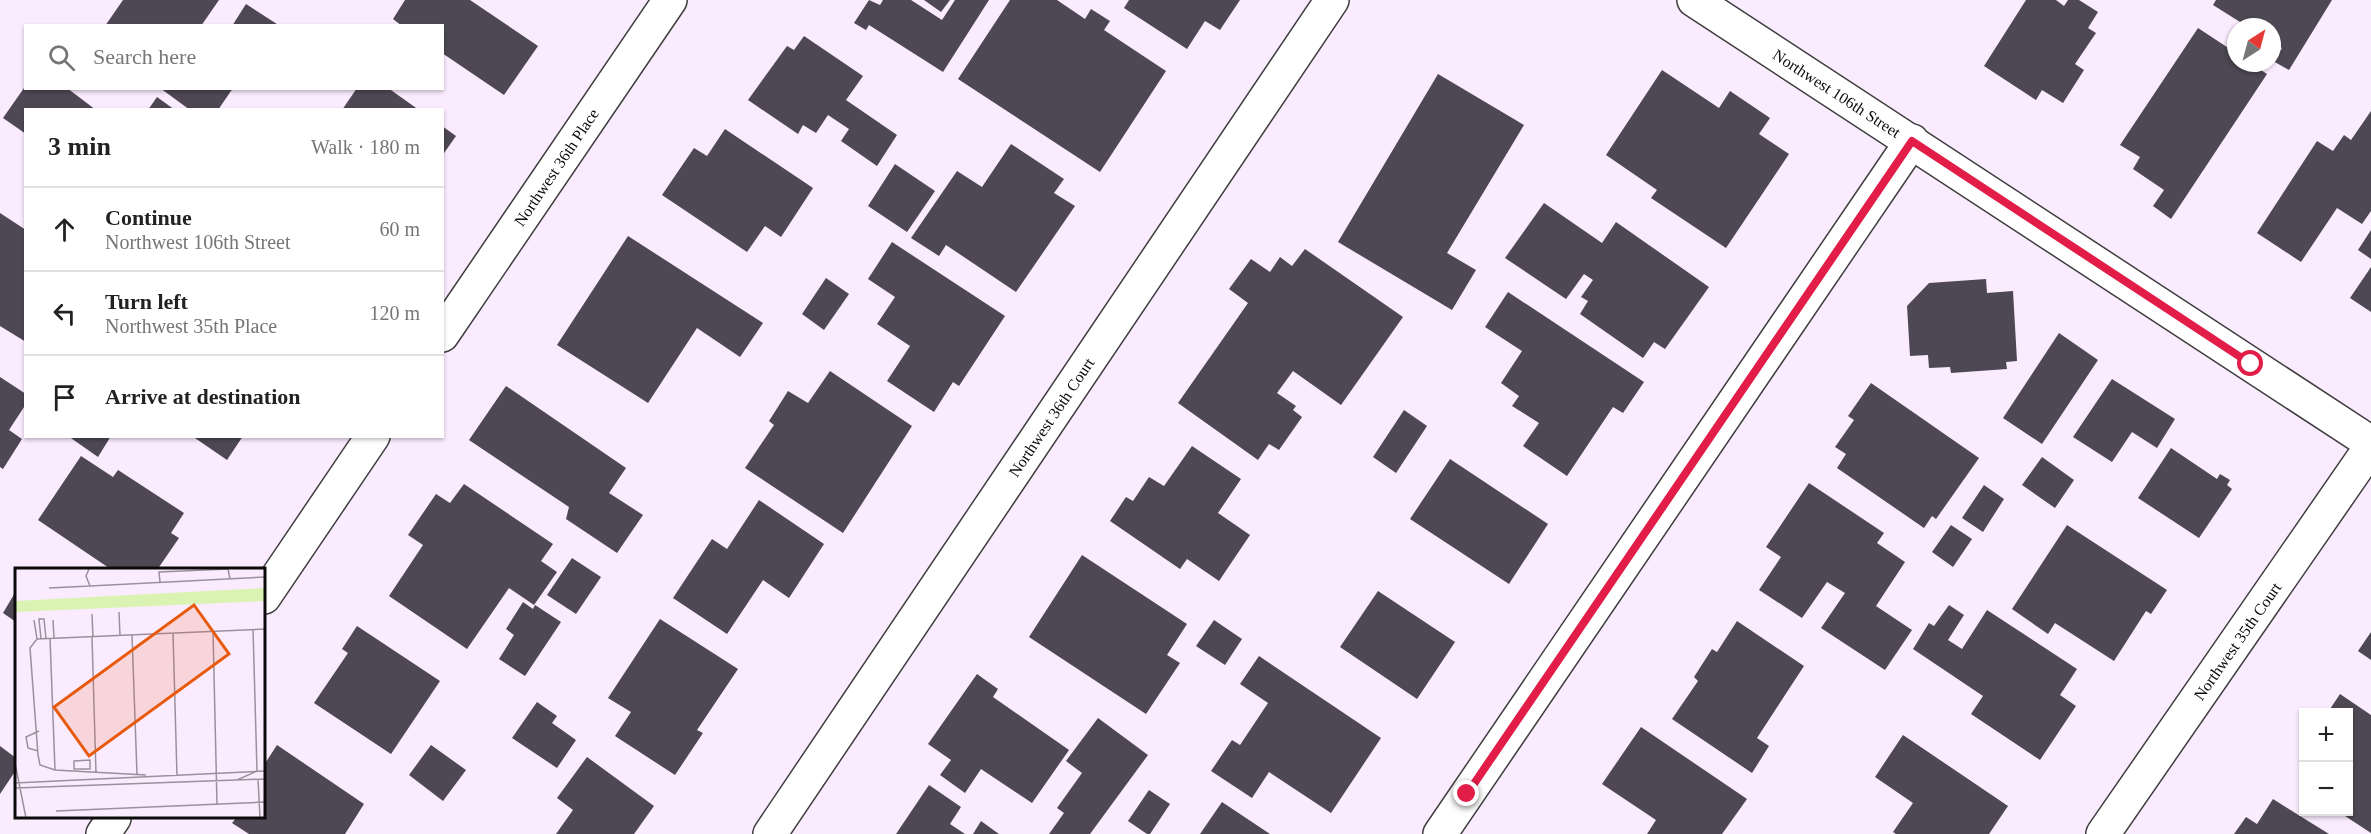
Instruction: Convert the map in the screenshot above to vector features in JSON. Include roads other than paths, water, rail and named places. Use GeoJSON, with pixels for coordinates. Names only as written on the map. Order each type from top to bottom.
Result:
{"type":"FeatureCollection","features":[{"type":"Feature","properties":{"kind":"street","name":"Northwest 36th Place"},"geometry":{"type":"LineString","coordinates":[[444,331],[670,0]]}},
{"type":"Feature","properties":{"kind":"street","name":"Northwest 36th Court"},"geometry":{"type":"LineString","coordinates":[[770,834],[1332,0]]}},
{"type":"Feature","properties":{"kind":"street","name":"Northwest 106th Street"},"geometry":{"type":"LineString","coordinates":[[1694,0],[1912,141],[2371,445]]}},
{"type":"Feature","properties":{"kind":"street"},"geometry":{"type":"LineString","coordinates":[[1440,834],[1912,141]]}},
{"type":"Feature","properties":{"kind":"street"},"geometry":{"type":"LineString","coordinates":[[266,594],[372,438]]}},
{"type":"Feature","properties":{"kind":"street","name":"Northwest 35th Court"},"geometry":{"type":"LineString","coordinates":[[2103,834],[2371,445]]}},
{"type":"Feature","properties":{"kind":"street"},"geometry":{"type":"LineString","coordinates":[[103,834],[113,819]]}}]}
